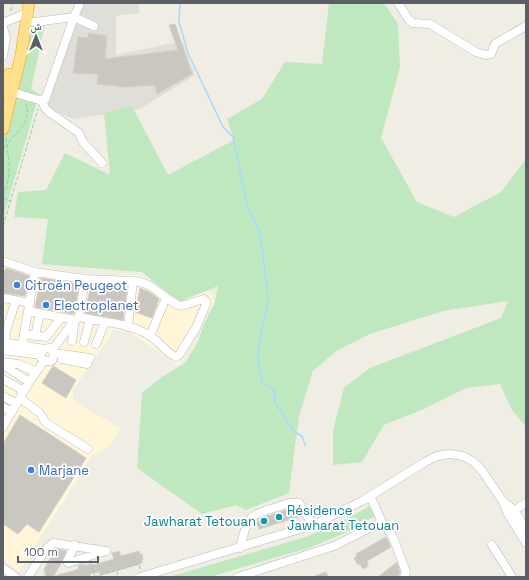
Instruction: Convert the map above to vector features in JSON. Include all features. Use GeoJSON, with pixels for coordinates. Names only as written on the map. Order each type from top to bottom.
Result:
{"type":"FeatureCollection","features":[{"type":"Feature","properties":{"kind":"highway"},"geometry":{"type":"LineString","coordinates":[[3,129],[6,85],[21,55],[20,16],[22,3]]}},
{"type":"Feature","properties":{"kind":"highway"},"geometry":{"type":"LineString","coordinates":[[20,16],[29,3]]}},
{"type":"Feature","properties":{"kind":"street"},"geometry":{"type":"LineString","coordinates":[[42,101],[46,99],[80,3]]}},
{"type":"Feature","properties":{"kind":"street"},"geometry":{"type":"LineString","coordinates":[[398,3],[411,22],[430,24],[476,52],[486,55],[491,54],[495,44],[526,26]]}},
{"type":"Feature","properties":{"kind":"street"},"geometry":{"type":"LineString","coordinates":[[3,23],[20,16],[74,17],[94,26]]}},
{"type":"Feature","properties":{"kind":"street"},"geometry":{"type":"LineString","coordinates":[[3,27],[6,38],[3,56]]}},
{"type":"Feature","properties":{"kind":"street"},"geometry":{"type":"LineString","coordinates":[[6,85],[24,96],[42,101]]}},
{"type":"Feature","properties":{"kind":"street"},"geometry":{"type":"LineString","coordinates":[[42,101],[45,108],[49,112],[79,133],[83,142],[102,163]]}},
{"type":"Feature","properties":{"kind":"street"},"geometry":{"type":"LineString","coordinates":[[3,261],[35,272],[85,279],[142,281],[166,298],[181,306],[204,299],[206,304],[196,328],[178,356],[175,357],[150,336],[128,327],[105,322],[51,316],[40,313],[16,300],[3,298]]}},
{"type":"Feature","properties":{"kind":"street"},"geometry":{"type":"LineString","coordinates":[[22,345],[35,272]]}},
{"type":"Feature","properties":{"kind":"street"},"geometry":{"type":"LineString","coordinates":[[72,341],[85,279]]}},
{"type":"Feature","properties":{"kind":"street"},"geometry":{"type":"LineString","coordinates":[[128,327],[133,281]]}},
{"type":"Feature","properties":{"kind":"street"},"geometry":{"type":"LineString","coordinates":[[150,336],[166,298]]}},
{"type":"Feature","properties":{"kind":"street"},"geometry":{"type":"LineString","coordinates":[[4,346],[4,329],[16,300]]}},
{"type":"Feature","properties":{"kind":"street"},"geometry":{"type":"LineString","coordinates":[[35,336],[40,313]]}},
{"type":"Feature","properties":{"kind":"street"},"geometry":{"type":"LineString","coordinates":[[50,333],[51,316]]}},
{"type":"Feature","properties":{"kind":"street"},"geometry":{"type":"LineString","coordinates":[[24,334],[46,337],[61,318]]}},
{"type":"Feature","properties":{"kind":"street"},"geometry":{"type":"LineString","coordinates":[[4,424],[48,354],[77,319]]}},
{"type":"Feature","properties":{"kind":"street"},"geometry":{"type":"LineString","coordinates":[[84,342],[90,320]]}},
{"type":"Feature","properties":{"kind":"street"},"geometry":{"type":"LineString","coordinates":[[96,344],[105,322]]}},
{"type":"Feature","properties":{"kind":"street"},"geometry":{"type":"LineString","coordinates":[[4,346],[22,345],[48,354]]}},
{"type":"Feature","properties":{"kind":"street"},"geometry":{"type":"LineString","coordinates":[[4,346],[89,361]]}},
{"type":"Feature","properties":{"kind":"street"},"geometry":{"type":"LineString","coordinates":[[3,362],[18,364],[36,372]]}},
{"type":"Feature","properties":{"kind":"street"},"geometry":{"type":"LineString","coordinates":[[3,365],[29,382]]}},
{"type":"Feature","properties":{"kind":"street"},"geometry":{"type":"LineString","coordinates":[[3,379],[20,398],[40,413],[46,423],[88,449]]}},
{"type":"Feature","properties":{"kind":"street"},"geometry":{"type":"LineString","coordinates":[[3,396],[20,398]]}},
{"type":"Feature","properties":{"kind":"street"},"geometry":{"type":"LineString","coordinates":[[3,407],[12,412]]}},
{"type":"Feature","properties":{"kind":"street"},"geometry":{"type":"LineString","coordinates":[[141,577],[313,526],[347,510],[425,462],[437,456],[450,454],[463,456],[474,462],[483,472],[511,512],[526,529]]}},
{"type":"Feature","properties":{"kind":"street"},"geometry":{"type":"LineString","coordinates":[[370,496],[382,522],[393,537],[402,558],[406,572],[404,577]]}},
{"type":"Feature","properties":{"kind":"street"},"geometry":{"type":"LineString","coordinates":[[240,548],[245,529],[252,516],[292,502],[299,503],[313,526]]}},
{"type":"Feature","properties":{"kind":"street"},"geometry":{"type":"LineString","coordinates":[[511,512],[526,503]]}},
{"type":"Feature","properties":{"kind":"street"},"geometry":{"type":"LineString","coordinates":[[511,512],[526,543]]}},
{"type":"Feature","properties":{"kind":"street"},"geometry":{"type":"LineString","coordinates":[[238,577],[334,546],[382,522]]}},
{"type":"Feature","properties":{"kind":"street"},"geometry":{"type":"LineString","coordinates":[[28,577],[49,545],[56,543],[75,545],[106,551],[67,563],[75,545]]}},
{"type":"Feature","properties":{"kind":"street"},"geometry":{"type":"LineString","coordinates":[[492,545],[511,576]]}},
{"type":"Feature","properties":{"kind":"street"},"geometry":{"type":"LineString","coordinates":[[3,568],[16,577]]}},
{"type":"Feature","properties":{"kind":"path"},"geometry":{"type":"LineString","coordinates":[[12,3],[20,16]]}},
{"type":"Feature","properties":{"kind":"path"},"geometry":{"type":"LineString","coordinates":[[3,195],[10,172],[8,144],[22,128],[27,119],[28,110],[24,96]]}},
{"type":"Feature","properties":{"kind":"path"},"geometry":{"type":"LineString","coordinates":[[3,226],[42,101]]}},
{"type":"Feature","properties":{"kind":"path"},"geometry":{"type":"LineString","coordinates":[[3,198],[10,201]]}},
{"type":"Feature","properties":{"kind":"path"},"geometry":{"type":"LineString","coordinates":[[90,557],[95,577],[139,564],[141,577]]}},
{"type":"Feature","properties":{"kind":"path"},"geometry":{"type":"LineString","coordinates":[[117,571],[118,577]]}},
{"type":"Feature","properties":{"kind":"shaded area"},"geometry":{"type":"Polygon","coordinates":[[[82,3],[138,3],[140,13],[116,16],[116,55],[182,41],[195,75],[140,109],[74,119],[47,108],[74,22],[82,3]]]}},
{"type":"Feature","properties":{"kind":"shaded area"},"geometry":{"type":"Polygon","coordinates":[[[3,255],[38,267],[94,275],[141,275],[180,299],[201,291],[208,292],[213,295],[214,301],[184,359],[177,365],[128,331],[114,330],[73,390],[73,399],[75,402],[120,428],[111,444],[92,456],[19,572],[3,559],[3,255]]]}},
{"type":"Feature","properties":{"kind":"green space"},"geometry":{"type":"Polygon","coordinates":[[[329,3],[384,3],[398,24],[400,67],[381,138],[417,202],[454,217],[501,192],[526,159],[526,427],[512,410],[500,384],[466,388],[419,411],[384,425],[362,462],[333,465],[333,431],[344,388],[370,368],[501,318],[508,301],[443,311],[370,334],[336,351],[313,371],[299,416],[289,493],[246,510],[236,505],[202,514],[137,468],[142,393],[162,377],[185,363],[198,342],[204,324],[215,302],[218,286],[179,302],[142,272],[42,264],[48,219],[14,217],[18,192],[46,190],[65,153],[110,175],[104,113],[132,106],[168,175],[234,140],[227,119],[262,99],[285,62],[322,64],[329,3]]]}},
{"type":"Feature","properties":{"kind":"green space"},"geometry":{"type":"Polygon","coordinates":[[[33,24],[45,24],[31,89],[39,94],[3,219],[3,142],[33,24]]]}},
{"type":"Feature","properties":{"kind":"green space"},"geometry":{"type":"Polygon","coordinates":[[[370,506],[375,516],[345,533],[309,548],[210,577],[169,577],[306,537],[341,522],[370,506]]]}},
{"type":"Feature","properties":{"kind":"building"},"geometry":{"type":"Polygon","coordinates":[[[175,24],[192,74],[157,94],[155,85],[125,87],[97,84],[98,74],[73,73],[78,37],[88,38],[88,33],[107,36],[105,59],[178,50],[169,25],[175,24]]]}},
{"type":"Feature","properties":{"kind":"building","name":"Citroën Peugeot"},"geometry":{"type":"Polygon","coordinates":[[[6,268],[29,276],[25,296],[3,293],[3,274],[6,268]]]}},
{"type":"Feature","properties":{"kind":"building"},"geometry":{"type":"Polygon","coordinates":[[[41,278],[79,284],[74,314],[35,307],[41,278]]]}},
{"type":"Feature","properties":{"kind":"building"},"geometry":{"type":"Polygon","coordinates":[[[91,285],[118,286],[127,288],[123,320],[85,313],[91,285]]]}},
{"type":"Feature","properties":{"kind":"building"},"geometry":{"type":"Polygon","coordinates":[[[140,288],[159,299],[152,318],[135,312],[140,288]]]}},
{"type":"Feature","properties":{"kind":"building"},"geometry":{"type":"Polygon","coordinates":[[[53,366],[76,380],[66,398],[42,383],[53,366]]]}},
{"type":"Feature","properties":{"kind":"building"},"geometry":{"type":"Polygon","coordinates":[[[20,415],[86,458],[39,532],[27,524],[18,534],[3,524],[3,444],[20,415]]]}},
{"type":"Feature","properties":{"kind":"building"},"geometry":{"type":"Polygon","coordinates":[[[296,508],[301,516],[259,529],[257,526],[256,522],[262,518],[296,508]]]}},
{"type":"Feature","properties":{"kind":"building"},"geometry":{"type":"Polygon","coordinates":[[[386,537],[391,547],[367,561],[368,566],[363,569],[360,564],[358,565],[354,558],[357,556],[356,554],[386,537]]]}},
{"type":"Feature","properties":{"kind":"building"},"geometry":{"type":"Polygon","coordinates":[[[56,549],[66,551],[62,562],[53,577],[46,577],[44,569],[56,549]]]}},
{"type":"Feature","properties":{"kind":"building"},"geometry":{"type":"Polygon","coordinates":[[[119,551],[121,556],[139,551],[140,554],[142,554],[142,563],[100,575],[100,572],[90,574],[91,577],[55,577],[79,569],[78,566],[85,564],[85,566],[89,564],[90,566],[114,559],[112,553],[119,551]]]}},
{"type":"Feature","properties":{"kind":"building"},"geometry":{"type":"Polygon","coordinates":[[[397,562],[400,572],[399,575],[396,577],[378,577],[397,562]]]}},
{"type":"Feature","properties":{"kind":"building"},"geometry":{"type":"Polygon","coordinates":[[[326,572],[328,577],[312,577],[326,572]]]}},
{"type":"Feature","properties":{"kind":"waterway"},"geometry":{"type":"LineString","coordinates":[[180,3],[179,22],[188,53],[223,127],[233,137],[247,205],[260,233],[268,304],[261,333],[258,357],[262,382],[274,390],[275,402],[294,432],[302,436],[305,445]]}},
{"type":"Feature","properties":{"kind":"place","name":"Citroën Peugeot"},"geometry":{"type":"Point","coordinates":[17,285]}},
{"type":"Feature","properties":{"kind":"place","name":"Electroplanet"},"geometry":{"type":"Point","coordinates":[46,305]}},
{"type":"Feature","properties":{"kind":"place","name":"Marjane"},"geometry":{"type":"Point","coordinates":[31,470]}},
{"type":"Feature","properties":{"kind":"place","name":"Résidence Jawharat Tetouan"},"geometry":{"type":"Point","coordinates":[279,517]}},
{"type":"Feature","properties":{"kind":"place","name":"Jawharat Tetouan"},"geometry":{"type":"Point","coordinates":[264,521]}}]}
